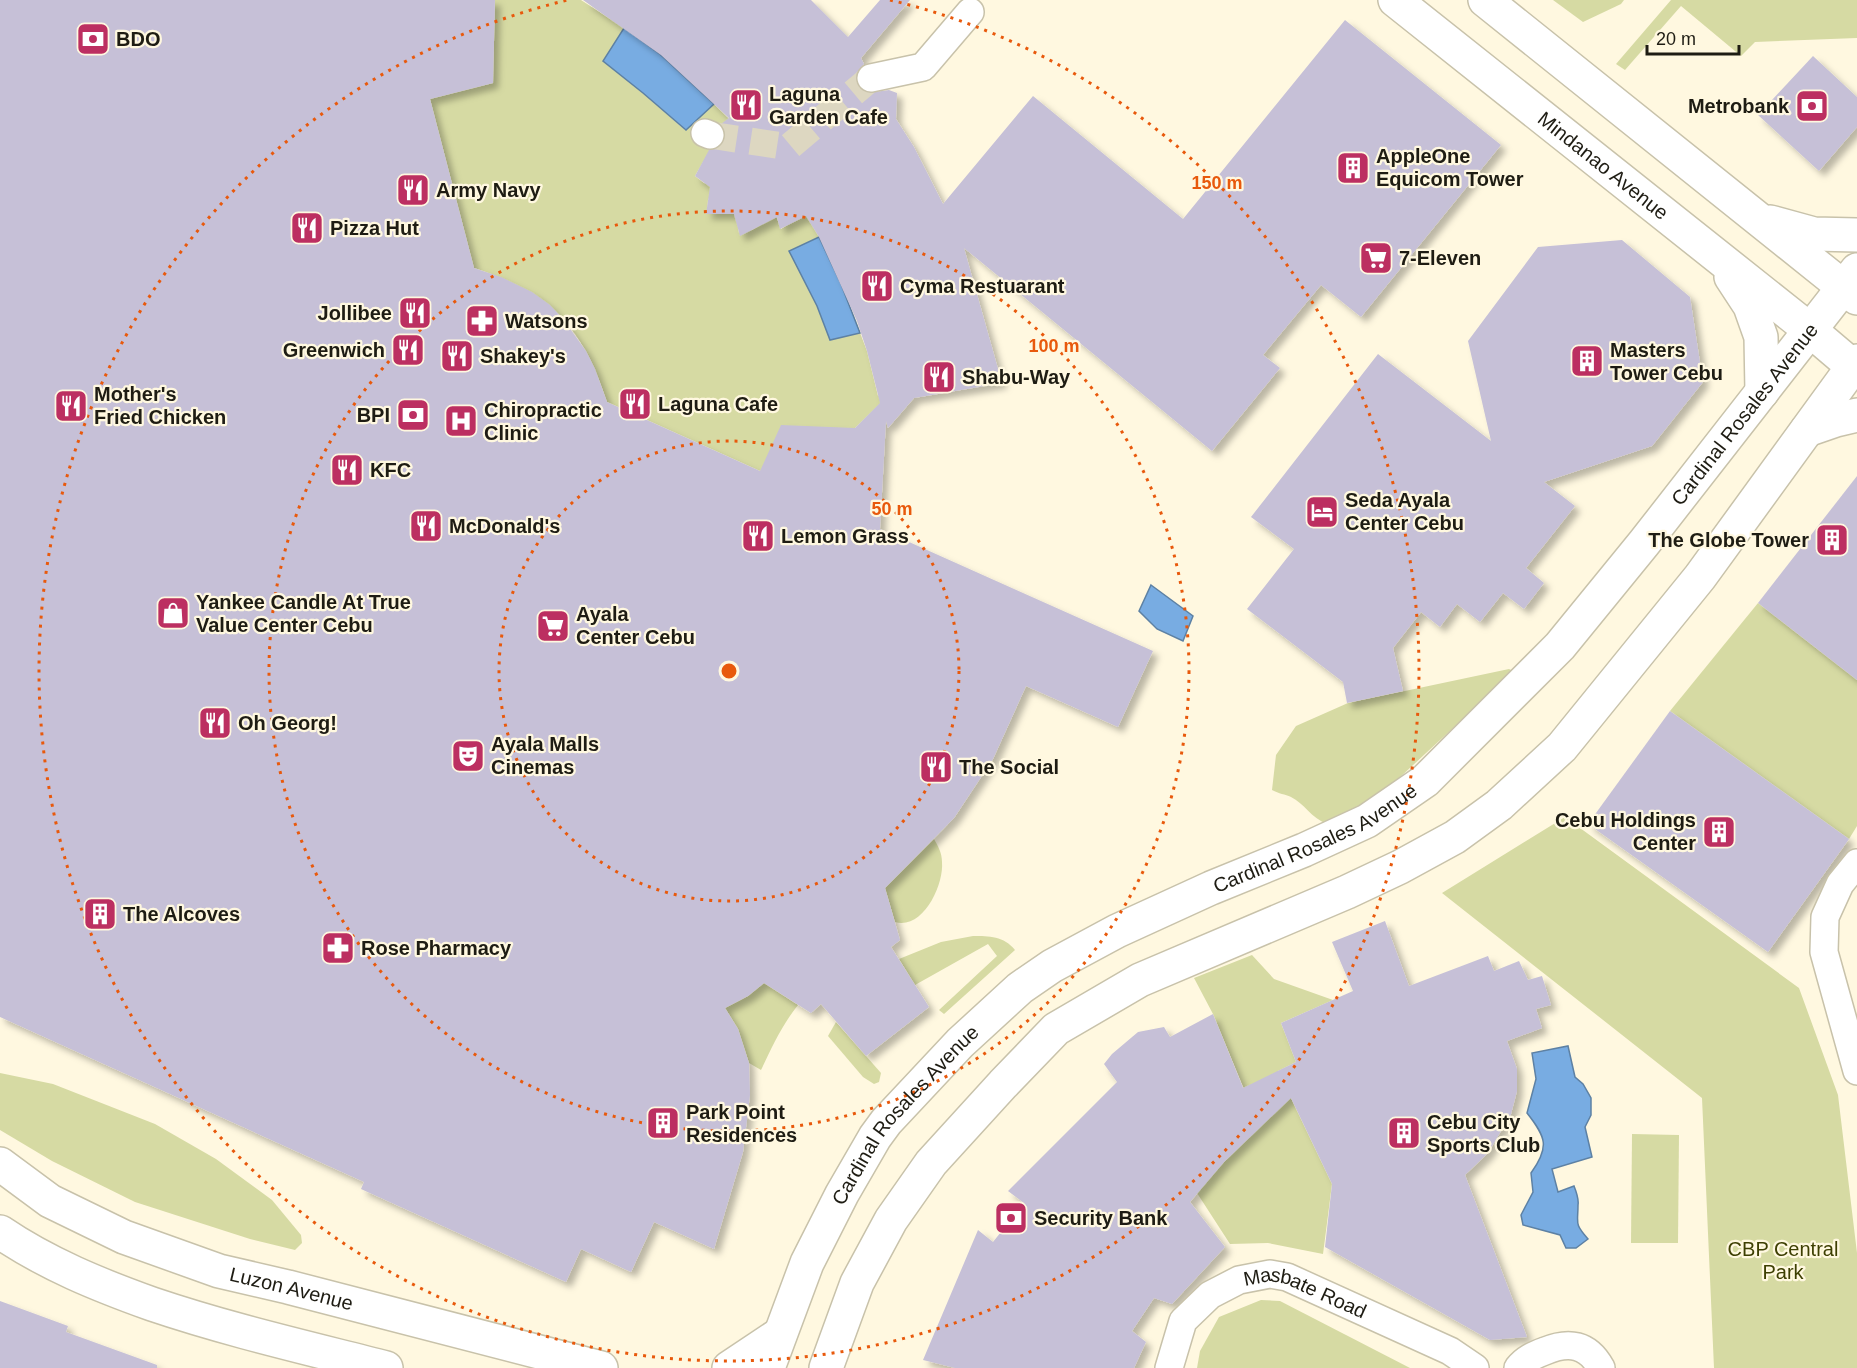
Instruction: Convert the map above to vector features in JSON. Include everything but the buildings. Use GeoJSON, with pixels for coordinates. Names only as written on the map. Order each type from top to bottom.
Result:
{"type":"FeatureCollection","features":[{"type":"Feature","properties":{"kind":"main road","name":"Mindanao Avenue"},"geometry":{"type":"LineString","coordinates":[[1395,0],[1856,366]]}},
{"type":"Feature","properties":{"kind":"main road"},"geometry":{"type":"LineString","coordinates":[[1485,0],[1759,219],[1852,285]]}},
{"type":"Feature","properties":{"kind":"main road"},"geometry":{"type":"LineString","coordinates":[[1759,219],[1814,234],[1857,235]]}},
{"type":"Feature","properties":{"kind":"main road"},"geometry":{"type":"LineString","coordinates":[[1719,257],[1750,306],[1761,337],[1762,392]]}},
{"type":"Feature","properties":{"kind":"main road","name":"Cardinal Rosales Avenue"},"geometry":{"type":"LineString","coordinates":[[768,1368],[807,1263],[874,1137],[960,1043],[1020,988],[1052,966],[1117,931],[1210,888],[1304,850],[1367,821],[1425,781],[1560,646],[1644,543],[1810,330],[1852,285]]}},
{"type":"Feature","properties":{"kind":"main road"},"geometry":{"type":"LineString","coordinates":[[834,1360],[857,1283],[891,1220],[932,1163],[1056,1029],[1140,980],[1347,892],[1400,867],[1455,837],[1499,805],[1562,747],[1700,577],[1856,366]]}},
{"type":"Feature","properties":{"kind":"main road"},"geometry":{"type":"LineString","coordinates":[[1807,430],[1836,420],[1857,416]]}},
{"type":"Feature","properties":{"kind":"main road","name":"Luzon Avenue"},"geometry":{"type":"LineString","coordinates":[[0,1164],[50,1201],[124,1237],[219,1271],[601,1368]]}},
{"type":"Feature","properties":{"kind":"main road"},"geometry":{"type":"LineString","coordinates":[[0,1232],[19,1245],[100,1286],[197,1319],[386,1368]]}},
{"type":"Feature","properties":{"kind":"main road"},"geometry":{"type":"LineString","coordinates":[[729,1368],[780,1334]]}},
{"type":"Feature","properties":{"kind":"street"},"geometry":{"type":"LineString","coordinates":[[871,78],[923,67],[970,12]]}},
{"type":"Feature","properties":{"kind":"street"},"geometry":{"type":"LineString","coordinates":[[1857,862],[1840,885],[1826,916],[1824,952],[1857,1071]]}},
{"type":"Feature","properties":{"kind":"street","name":"Masbate Road"},"geometry":{"type":"LineString","coordinates":[[1169,1368],[1183,1321],[1210,1295],[1239,1280],[1270,1274],[1287,1277],[1450,1351],[1475,1368]]}},
{"type":"Feature","properties":{"kind":"street"},"geometry":{"type":"LineString","coordinates":[[1518,1368],[1529,1357],[1559,1345],[1572,1345],[1585,1350],[1596,1359],[1601,1368]]}},
{"type":"Feature","properties":{"kind":"green space"},"geometry":{"type":"Polygon","coordinates":[[[495,0],[581,0],[624,28],[603,61],[685,130],[714,104],[732,122],[717,129],[710,144],[717,146],[703,162],[695,176],[704,183],[715,185],[708,200],[707,213],[735,210],[739,233],[752,230],[776,216],[781,229],[793,220],[802,208],[819,237],[790,252],[817,306],[830,340],[860,333],[878,396],[890,394],[854,429],[760,471],[607,402],[586,352],[574,332],[560,316],[543,301],[523,289],[474,268],[430,99],[493,83],[495,0]]]}},
{"type":"Feature","properties":{"kind":"green space"},"geometry":{"type":"Polygon","coordinates":[[[1553,0],[1624,0],[1621,4],[1583,22],[1553,0]]]}},
{"type":"Feature","properties":{"kind":"green space"},"geometry":{"type":"Polygon","coordinates":[[[1671,0],[1857,0],[1857,38],[1755,42],[1741,56],[1681,6],[1625,70],[1616,64],[1671,0]]]}},
{"type":"Feature","properties":{"kind":"green space"},"geometry":{"type":"Polygon","coordinates":[[[1758,603],[1857,680],[1857,826],[1849,839],[1670,711],[1758,603]]]}},
{"type":"Feature","properties":{"kind":"green space"},"geometry":{"type":"Polygon","coordinates":[[[1509,669],[1513,671],[1507,678],[1398,779],[1365,804],[1327,824],[1316,818],[1296,800],[1272,790],[1276,755],[1296,726],[1348,703],[1509,669]]]}},
{"type":"Feature","properties":{"kind":"green space","name":"CBP Central Park"},"geometry":{"type":"Polygon","coordinates":[[[1565,817],[1799,988],[1838,1095],[1857,1253],[1857,1368],[1714,1368],[1702,1098],[1442,893],[1565,817]]]}},
{"type":"Feature","properties":{"kind":"green space"},"geometry":{"type":"Polygon","coordinates":[[[934,839],[941,853],[942,872],[930,904],[914,919],[905,923],[895,922],[885,888],[934,839]]]}},
{"type":"Feature","properties":{"kind":"green space"},"geometry":{"type":"Polygon","coordinates":[[[973,936],[1001,939],[1015,950],[944,1014],[939,1010],[997,956],[988,944],[915,985],[899,959],[941,942],[973,936]]]}},
{"type":"Feature","properties":{"kind":"green space"},"geometry":{"type":"Polygon","coordinates":[[[1252,955],[1274,979],[1333,1000],[1281,1023],[1296,1062],[1278,1071],[1332,1184],[1323,1254],[1268,1243],[1230,1244],[1197,1193],[1224,1162],[1260,1127],[1213,1014],[1194,978],[1252,955]]]}},
{"type":"Feature","properties":{"kind":"green space"},"geometry":{"type":"Polygon","coordinates":[[[764,983],[798,1005],[782,1028],[761,1070],[749,1063],[738,1029],[725,1008],[748,996],[764,983]]]}},
{"type":"Feature","properties":{"kind":"green space"},"geometry":{"type":"Polygon","coordinates":[[[836,1022],[881,1073],[879,1082],[874,1084],[863,1077],[828,1036],[836,1022]]]}},
{"type":"Feature","properties":{"kind":"green space"},"geometry":{"type":"Polygon","coordinates":[[[0,1073],[53,1084],[155,1124],[216,1159],[272,1200],[301,1235],[302,1243],[295,1250],[250,1239],[135,1202],[52,1161],[0,1130],[0,1073]]]}},
{"type":"Feature","properties":{"kind":"green space"},"geometry":{"type":"Polygon","coordinates":[[[1632,1134],[1679,1135],[1678,1243],[1631,1243],[1632,1134]]]}},
{"type":"Feature","properties":{"kind":"green space"},"geometry":{"type":"Polygon","coordinates":[[[1261,1300],[1280,1301],[1410,1368],[1197,1368],[1200,1351],[1219,1317],[1261,1300]]]}},
{"type":"Feature","properties":{"kind":"water"},"geometry":{"type":"Polygon","coordinates":[[[624,28],[661,55],[714,104],[686,130],[603,61],[624,28]]]}},
{"type":"Feature","properties":{"kind":"water"},"geometry":{"type":"Polygon","coordinates":[[[819,237],[860,333],[830,340],[817,306],[789,251],[819,237]]]}},
{"type":"Feature","properties":{"kind":"water"},"geometry":{"type":"Polygon","coordinates":[[[1151,585],[1193,616],[1183,641],[1157,629],[1139,611],[1151,585]]]}},
{"type":"Feature","properties":{"kind":"water"},"geometry":{"type":"Polygon","coordinates":[[[1568,1046],[1575,1077],[1583,1084],[1591,1098],[1591,1115],[1585,1127],[1592,1157],[1552,1169],[1558,1192],[1574,1186],[1578,1203],[1578,1223],[1588,1239],[1576,1248],[1566,1248],[1560,1235],[1523,1225],[1521,1215],[1533,1192],[1531,1173],[1543,1149],[1542,1136],[1527,1113],[1536,1079],[1532,1053],[1568,1046]]]}},
{"type":"Feature","properties":{"kind":"tunnel"},"geometry":{"type":"LineString","coordinates":[[710,135],[789,147],[871,78]]}},
{"type":"Feature","properties":{"kind":"place","name":"BDO"},"geometry":{"type":"Point","coordinates":[93,39]}},
{"type":"Feature","properties":{"kind":"place","name":"Laguna Garden Cafe"},"geometry":{"type":"Point","coordinates":[746,105]}},
{"type":"Feature","properties":{"kind":"place","name":"Metrobank"},"geometry":{"type":"Point","coordinates":[1812,106]}},
{"type":"Feature","properties":{"kind":"place","name":"AppleOne Equicom Tower"},"geometry":{"type":"Point","coordinates":[1353,168]}},
{"type":"Feature","properties":{"kind":"place","name":"Army Navy"},"geometry":{"type":"Point","coordinates":[413,190]}},
{"type":"Feature","properties":{"kind":"place","name":"Pizza Hut"},"geometry":{"type":"Point","coordinates":[307,228]}},
{"type":"Feature","properties":{"kind":"place","name":"7-Eleven"},"geometry":{"type":"Point","coordinates":[1376,258]}},
{"type":"Feature","properties":{"kind":"place","name":"Cyma Restuarant"},"geometry":{"type":"Point","coordinates":[877,286]}},
{"type":"Feature","properties":{"kind":"place","name":"Jollibee"},"geometry":{"type":"Point","coordinates":[415,313]}},
{"type":"Feature","properties":{"kind":"place","name":"Watsons"},"geometry":{"type":"Point","coordinates":[482,321]}},
{"type":"Feature","properties":{"kind":"place","name":"Greenwich"},"geometry":{"type":"Point","coordinates":[408,350]}},
{"type":"Feature","properties":{"kind":"place","name":"Shakey's"},"geometry":{"type":"Point","coordinates":[457,356]}},
{"type":"Feature","properties":{"kind":"place","name":"Masters Tower Cebu"},"geometry":{"type":"Point","coordinates":[1587,361]}},
{"type":"Feature","properties":{"kind":"place","name":"Shabu-Way"},"geometry":{"type":"Point","coordinates":[939,377]}},
{"type":"Feature","properties":{"kind":"place","name":"Laguna Cafe"},"geometry":{"type":"Point","coordinates":[635,404]}},
{"type":"Feature","properties":{"kind":"place","name":"Mother's Fried Chicken"},"geometry":{"type":"Point","coordinates":[71,406]}},
{"type":"Feature","properties":{"kind":"place","name":"BPI"},"geometry":{"type":"Point","coordinates":[413,415]}},
{"type":"Feature","properties":{"kind":"place","name":"Chiropractic Clinic"},"geometry":{"type":"Point","coordinates":[461,421]}},
{"type":"Feature","properties":{"kind":"place","name":"KFC"},"geometry":{"type":"Point","coordinates":[347,470]}},
{"type":"Feature","properties":{"kind":"place","name":"Seda Ayala Center Cebu"},"geometry":{"type":"Point","coordinates":[1322,512]}},
{"type":"Feature","properties":{"kind":"place","name":"McDonald's"},"geometry":{"type":"Point","coordinates":[426,526]}},
{"type":"Feature","properties":{"kind":"place","name":"Lemon Grass"},"geometry":{"type":"Point","coordinates":[758,536]}},
{"type":"Feature","properties":{"kind":"place","name":"The Globe Tower"},"geometry":{"type":"Point","coordinates":[1832,540]}},
{"type":"Feature","properties":{"kind":"place","name":"Yankee Candle At True Value Center Cebu"},"geometry":{"type":"Point","coordinates":[173,613]}},
{"type":"Feature","properties":{"kind":"place","name":"Ayala Center Cebu"},"geometry":{"type":"Point","coordinates":[553,626]}},
{"type":"Feature","properties":{"kind":"place","name":"Oh Georg!"},"geometry":{"type":"Point","coordinates":[215,723]}},
{"type":"Feature","properties":{"kind":"place","name":"Ayala Malls Cinemas"},"geometry":{"type":"Point","coordinates":[468,756]}},
{"type":"Feature","properties":{"kind":"place","name":"The Social"},"geometry":{"type":"Point","coordinates":[936,767]}},
{"type":"Feature","properties":{"kind":"place","name":"Cebu Holdings Center"},"geometry":{"type":"Point","coordinates":[1719,832]}},
{"type":"Feature","properties":{"kind":"place","name":"The Alcoves"},"geometry":{"type":"Point","coordinates":[100,914]}},
{"type":"Feature","properties":{"kind":"place","name":"Rose Pharmacy"},"geometry":{"type":"Point","coordinates":[338,948]}},
{"type":"Feature","properties":{"kind":"place","name":"Park Point Residences"},"geometry":{"type":"Point","coordinates":[663,1123]}},
{"type":"Feature","properties":{"kind":"place","name":"Cebu City Sports Club"},"geometry":{"type":"Point","coordinates":[1404,1133]}},
{"type":"Feature","properties":{"kind":"place","name":"Security Bank"},"geometry":{"type":"Point","coordinates":[1011,1218]}}]}
